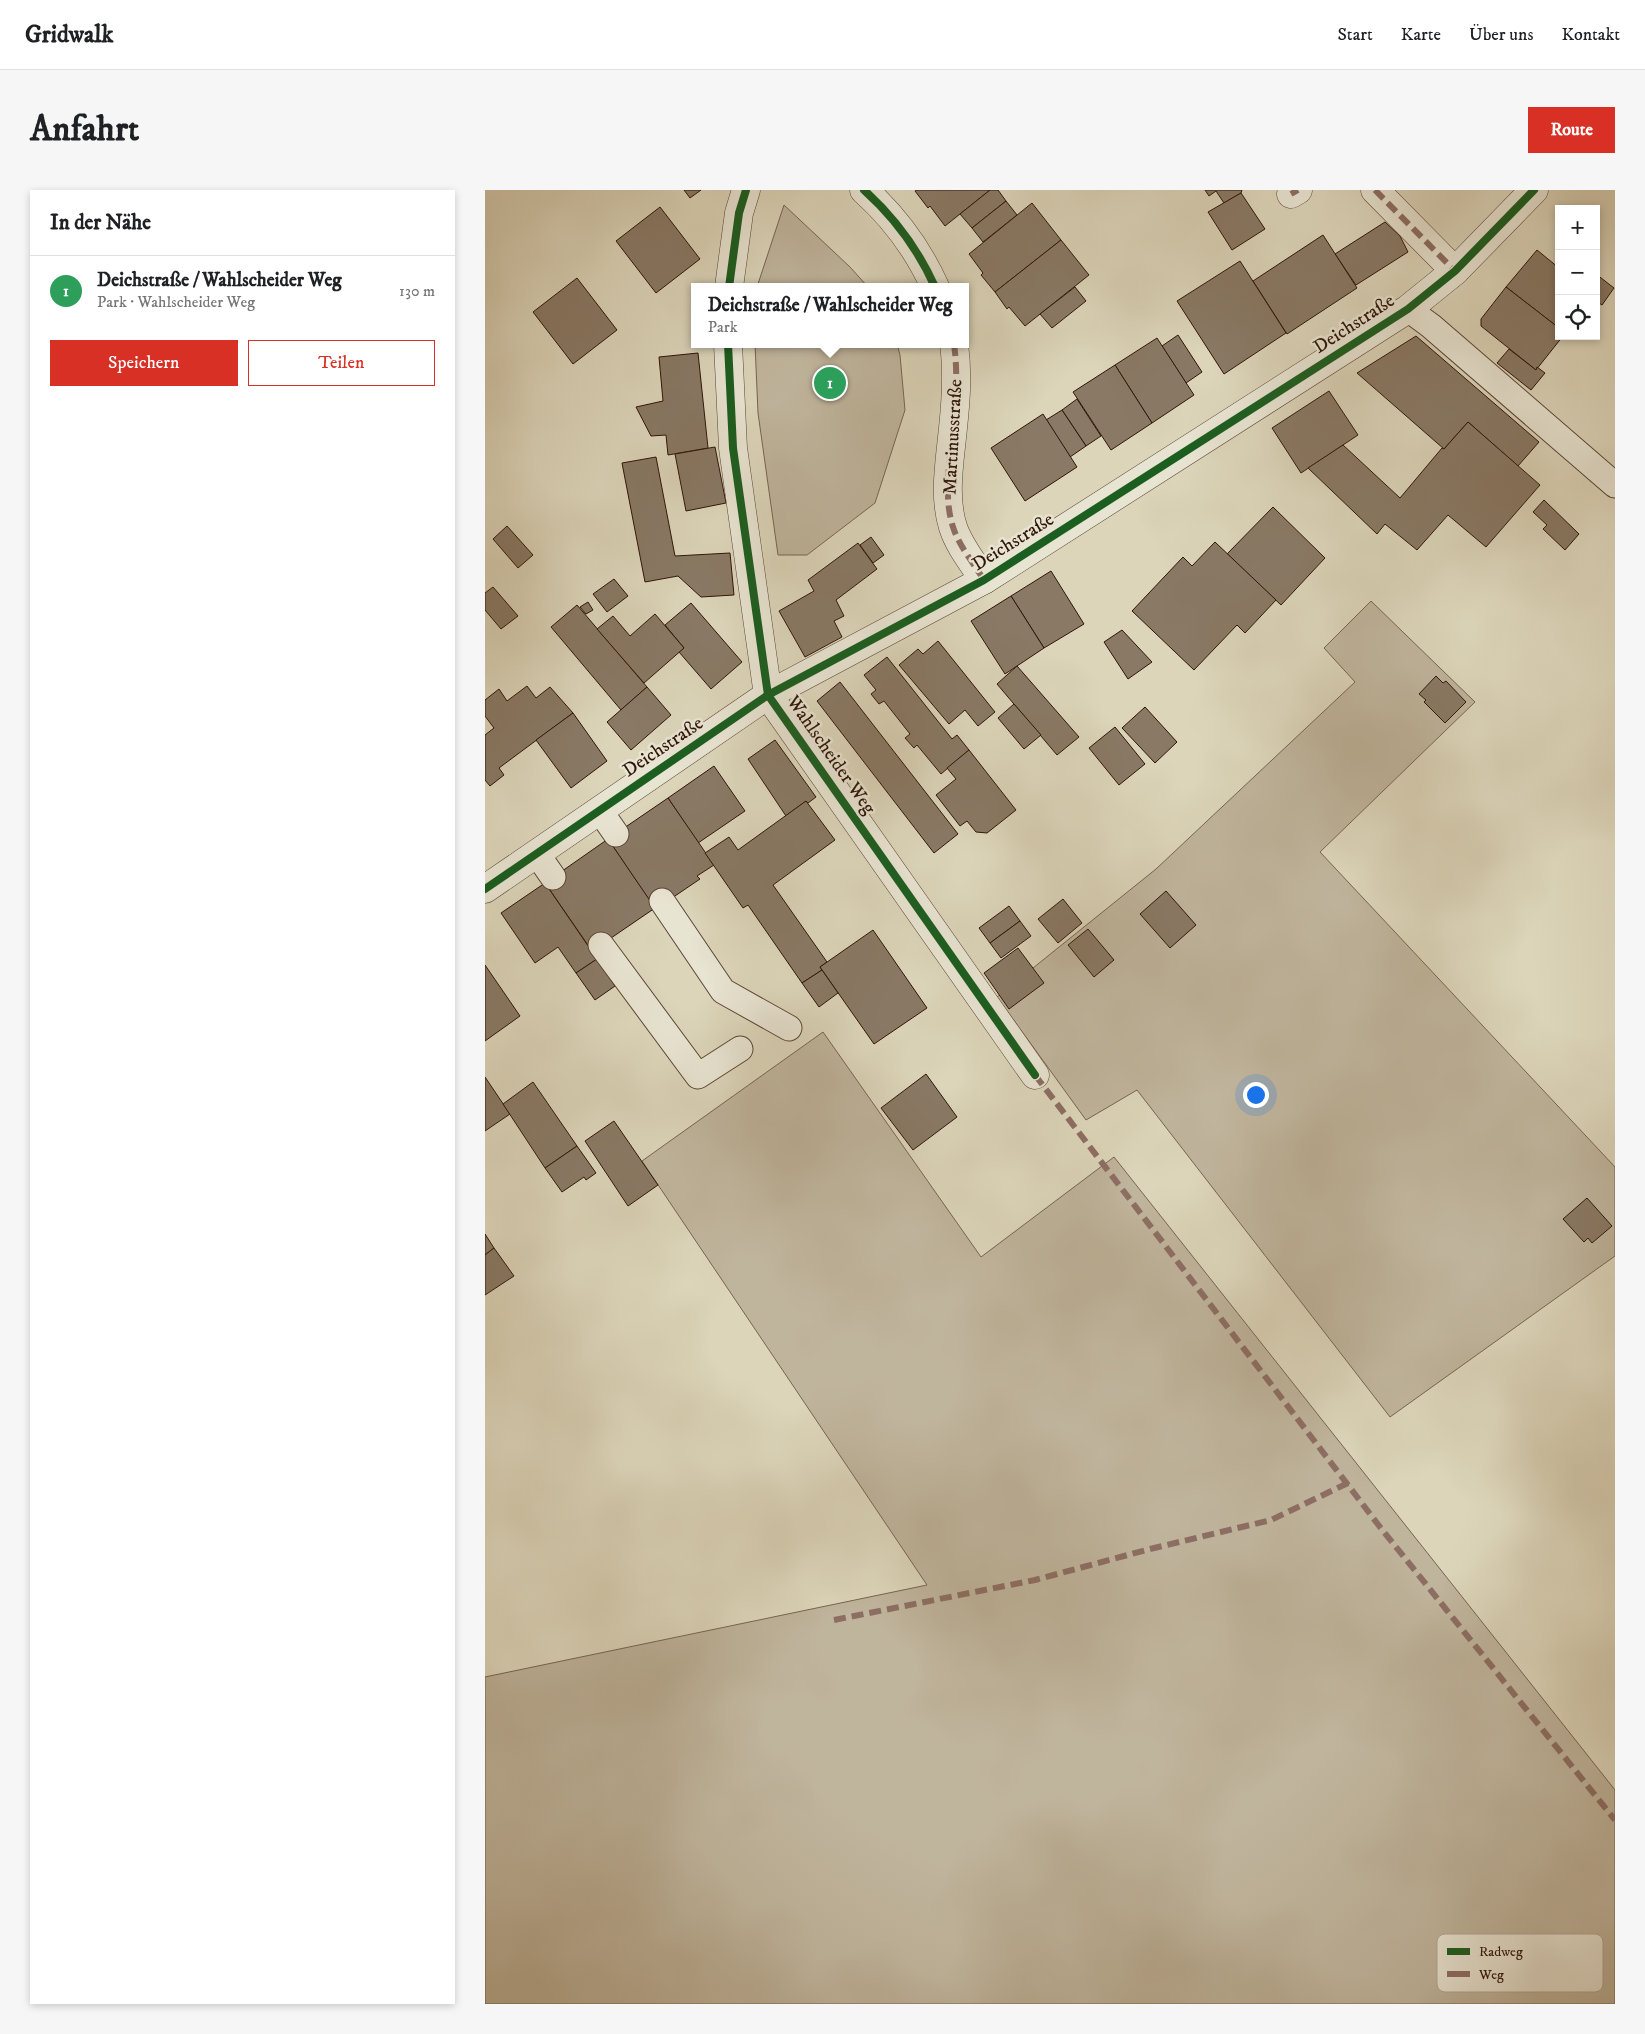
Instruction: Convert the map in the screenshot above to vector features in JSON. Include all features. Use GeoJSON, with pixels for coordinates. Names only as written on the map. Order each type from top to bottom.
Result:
{"type":"FeatureCollection","features":[{"type":"Feature","properties":{"kind":"street"},"geometry":{"type":"LineString","coordinates":[[730,283],[739,213],[746,190]]}},
{"type":"Feature","properties":{"kind":"street"},"geometry":{"type":"LineString","coordinates":[[864,190],[883,208],[908,238],[933,283]]}},
{"type":"Feature","properties":{"kind":"street"},"geometry":{"type":"LineString","coordinates":[[1375,190],[1455,271]]}},
{"type":"Feature","properties":{"kind":"street","name":"Deichstraße"},"geometry":{"type":"LineString","coordinates":[[485,889],[768,695],[984,580],[1409,309],[1455,271],[1535,190]]}},
{"type":"Feature","properties":{"kind":"street","name":"Wahlscheider Weg"},"geometry":{"type":"LineString","coordinates":[[728,348],[733,448],[768,695],[1035,1075]]}},
{"type":"Feature","properties":{"kind":"street","name":"Martinusstraße"},"geometry":{"type":"LineString","coordinates":[[955,348],[957,367],[956,396],[948,484],[949,508],[953,528],[984,580]]}},
{"type":"Feature","properties":{"kind":"lane"},"geometry":{"type":"LineString","coordinates":[[1409,309],[1615,484]]}},
{"type":"Feature","properties":{"kind":"lane"},"geometry":{"type":"LineString","coordinates":[[600,810],[616,834]]}},
{"type":"Feature","properties":{"kind":"lane"},"geometry":{"type":"LineString","coordinates":[[537,854],[553,877]]}},
{"type":"Feature","properties":{"kind":"lane"},"geometry":{"type":"LineString","coordinates":[[661,901],[723,991],[789,1028]]}},
{"type":"Feature","properties":{"kind":"lane"},"geometry":{"type":"LineString","coordinates":[[601,945],[698,1076],[740,1049]]}},
{"type":"Feature","properties":{"kind":"shaded area"},"geometry":{"type":"Polygon","coordinates":[[[784,205],[864,283],[758,283],[784,205]]]}},
{"type":"Feature","properties":{"kind":"shaded area"},"geometry":{"type":"Polygon","coordinates":[[[755,348],[898,348],[905,410],[875,503],[807,555],[778,555],[758,413],[755,348]]]}},
{"type":"Feature","properties":{"kind":"shaded area"},"geometry":{"type":"Polygon","coordinates":[[[1371,601],[1475,702],[1320,852],[1615,1167],[1615,1256],[1390,1417],[1137,1090],[1086,1120],[997,997],[1156,869],[1355,682],[1324,648],[1371,601]]]}},
{"type":"Feature","properties":{"kind":"shaded area"},"geometry":{"type":"Polygon","coordinates":[[[823,1032],[981,1257],[1114,1157],[1615,1790],[1615,2004],[485,2004],[485,1677],[927,1585],[642,1161],[823,1032]]]}},
{"type":"Feature","properties":{"kind":"building"},"geometry":{"type":"Polygon","coordinates":[[[684,190],[701,190],[690,198],[684,190]]]}},
{"type":"Feature","properties":{"kind":"building"},"geometry":{"type":"Polygon","coordinates":[[[990,190],[945,226],[930,206],[928,208],[915,191],[990,190]]]}},
{"type":"Feature","properties":{"kind":"building"},"geometry":{"type":"Polygon","coordinates":[[[990,190],[998,190],[1006,201],[972,228],[960,214],[990,190]]]}},
{"type":"Feature","properties":{"kind":"building"},"geometry":{"type":"Polygon","coordinates":[[[1205,190],[1242,190],[1241,193],[1224,203],[1216,191],[1209,196],[1205,190]]]}},
{"type":"Feature","properties":{"kind":"building"},"geometry":{"type":"Polygon","coordinates":[[[1241,193],[1265,229],[1232,250],[1208,212],[1241,193]]]}},
{"type":"Feature","properties":{"kind":"building"},"geometry":{"type":"Polygon","coordinates":[[[1006,201],[1017,215],[983,242],[972,228],[1006,201]]]}},
{"type":"Feature","properties":{"kind":"building"},"geometry":{"type":"Polygon","coordinates":[[[1032,203],[1061,240],[995,292],[981,275],[983,273],[969,254],[1032,203]]]}},
{"type":"Feature","properties":{"kind":"building"},"geometry":{"type":"Polygon","coordinates":[[[660,207],[700,259],[656,293],[616,241],[660,207]]]}},
{"type":"Feature","properties":{"kind":"building"},"geometry":{"type":"Polygon","coordinates":[[[1385,222],[1400,236],[1408,252],[1356,285],[1335,254],[1385,222]]]}},
{"type":"Feature","properties":{"kind":"building"},"geometry":{"type":"Polygon","coordinates":[[[1323,235],[1357,288],[1287,334],[1253,281],[1323,235]]]}},
{"type":"Feature","properties":{"kind":"building"},"geometry":{"type":"Polygon","coordinates":[[[1061,240],[1089,275],[1025,326],[1009,307],[1007,309],[995,292],[1061,240]]]}},
{"type":"Feature","properties":{"kind":"building"},"geometry":{"type":"Polygon","coordinates":[[[1537,250],[1555,265],[1555,325],[1506,287],[1537,250]]]}},
{"type":"Feature","properties":{"kind":"building"},"geometry":{"type":"Polygon","coordinates":[[[1240,261],[1286,333],[1224,374],[1177,301],[1240,261]]]}},
{"type":"Feature","properties":{"kind":"building"},"geometry":{"type":"Polygon","coordinates":[[[1600,277],[1614,288],[1602,305],[1600,304],[1600,277]]]}},
{"type":"Feature","properties":{"kind":"building"},"geometry":{"type":"Polygon","coordinates":[[[577,278],[617,330],[573,364],[533,312],[577,278]]]}},
{"type":"Feature","properties":{"kind":"building"},"geometry":{"type":"Polygon","coordinates":[[[1075,287],[1086,301],[1052,328],[1040,314],[1075,287]]]}},
{"type":"Feature","properties":{"kind":"building"},"geometry":{"type":"Polygon","coordinates":[[[1506,287],[1555,325],[1555,340],[1560,340],[1536,370],[1481,326],[1481,319],[1506,287]]]}},
{"type":"Feature","properties":{"kind":"building"},"geometry":{"type":"Polygon","coordinates":[[[1178,335],[1202,372],[1186,383],[1162,346],[1178,335]]]}},
{"type":"Feature","properties":{"kind":"building"},"geometry":{"type":"Polygon","coordinates":[[[1416,336],[1539,442],[1518,466],[1468,422],[1444,449],[1357,373],[1416,336]]]}},
{"type":"Feature","properties":{"kind":"building"},"geometry":{"type":"Polygon","coordinates":[[[1157,338],[1194,395],[1152,423],[1115,365],[1157,338]]]}},
{"type":"Feature","properties":{"kind":"building"},"geometry":{"type":"Polygon","coordinates":[[[1509,349],[1536,370],[1537,367],[1545,373],[1531,390],[1497,363],[1509,349]]]}},
{"type":"Feature","properties":{"kind":"building"},"geometry":{"type":"Polygon","coordinates":[[[698,353],[708,448],[668,455],[666,435],[651,436],[636,407],[663,401],[659,357],[698,353]]]}},
{"type":"Feature","properties":{"kind":"building"},"geometry":{"type":"Polygon","coordinates":[[[1115,365],[1152,423],[1111,450],[1073,392],[1115,365]]]}},
{"type":"Feature","properties":{"kind":"building"},"geometry":{"type":"Polygon","coordinates":[[[1329,391],[1358,435],[1301,473],[1272,428],[1329,391]]]}},
{"type":"Feature","properties":{"kind":"building"},"geometry":{"type":"Polygon","coordinates":[[[1077,399],[1101,436],[1086,446],[1062,410],[1077,399]]]}},
{"type":"Feature","properties":{"kind":"building"},"geometry":{"type":"Polygon","coordinates":[[[1062,410],[1086,446],[1070,457],[1046,420],[1062,410]]]}},
{"type":"Feature","properties":{"kind":"building"},"geometry":{"type":"Polygon","coordinates":[[[1043,414],[1077,467],[1025,501],[991,448],[1043,414]]]}},
{"type":"Feature","properties":{"kind":"building"},"geometry":{"type":"Polygon","coordinates":[[[1468,422],[1540,485],[1486,547],[1448,515],[1417,550],[1385,524],[1377,534],[1308,468],[1343,445],[1400,498],[1442,448],[1444,449],[1468,422]]]}},
{"type":"Feature","properties":{"kind":"building"},"geometry":{"type":"Polygon","coordinates":[[[715,447],[726,503],[686,511],[675,454],[715,447]]]}},
{"type":"Feature","properties":{"kind":"building"},"geometry":{"type":"Polygon","coordinates":[[[656,457],[675,556],[730,553],[734,595],[701,597],[678,576],[645,582],[622,463],[656,457]]]}},
{"type":"Feature","properties":{"kind":"building"},"geometry":{"type":"Polygon","coordinates":[[[1544,500],[1579,534],[1565,550],[1543,529],[1547,525],[1533,512],[1544,500]]]}},
{"type":"Feature","properties":{"kind":"building"},"geometry":{"type":"Polygon","coordinates":[[[1273,507],[1325,558],[1281,605],[1227,554],[1273,507]]]}},
{"type":"Feature","properties":{"kind":"building"},"geometry":{"type":"Polygon","coordinates":[[[507,526],[533,555],[518,568],[493,539],[507,526]]]}},
{"type":"Feature","properties":{"kind":"building"},"geometry":{"type":"Polygon","coordinates":[[[871,537],[884,555],[873,563],[860,545],[871,537]]]}},
{"type":"Feature","properties":{"kind":"building"},"geometry":{"type":"Polygon","coordinates":[[[1215,542],[1276,600],[1245,633],[1237,625],[1194,670],[1132,611],[1183,557],[1192,566],[1215,542]]]}},
{"type":"Feature","properties":{"kind":"building"},"geometry":{"type":"Polygon","coordinates":[[[858,543],[877,569],[836,600],[844,616],[834,621],[842,637],[805,657],[779,611],[814,591],[808,580],[858,543]]]}},
{"type":"Feature","properties":{"kind":"building"},"geometry":{"type":"Polygon","coordinates":[[[1051,571],[1084,624],[1044,648],[1011,596],[1051,571]]]}},
{"type":"Feature","properties":{"kind":"building"},"geometry":{"type":"Polygon","coordinates":[[[614,579],[628,596],[607,612],[593,594],[614,579]]]}},
{"type":"Feature","properties":{"kind":"building"},"geometry":{"type":"Polygon","coordinates":[[[493,587],[518,616],[501,629],[485,610],[485,593],[493,587]]]}},
{"type":"Feature","properties":{"kind":"building"},"geometry":{"type":"Polygon","coordinates":[[[1011,596],[1044,648],[1005,674],[971,621],[1011,596]]]}},
{"type":"Feature","properties":{"kind":"building"},"geometry":{"type":"Polygon","coordinates":[[[588,602],[593,610],[586,614],[580,607],[588,602]]]}},
{"type":"Feature","properties":{"kind":"building"},"geometry":{"type":"Polygon","coordinates":[[[691,603],[742,662],[711,689],[679,652],[684,648],[665,625],[691,603]]]}},
{"type":"Feature","properties":{"kind":"building"},"geometry":{"type":"Polygon","coordinates":[[[577,605],[647,687],[621,710],[551,627],[577,605]]]}},
{"type":"Feature","properties":{"kind":"building"},"geometry":{"type":"Polygon","coordinates":[[[655,614],[684,648],[644,683],[597,629],[613,616],[630,636],[655,614]]]}},
{"type":"Feature","properties":{"kind":"building"},"geometry":{"type":"Polygon","coordinates":[[[1122,630],[1152,662],[1128,679],[1104,642],[1122,630]]]}},
{"type":"Feature","properties":{"kind":"building"},"geometry":{"type":"Polygon","coordinates":[[[938,641],[995,712],[978,726],[965,710],[949,724],[899,665],[918,649],[923,654],[938,641]]]}},
{"type":"Feature","properties":{"kind":"building"},"geometry":{"type":"Polygon","coordinates":[[[887,657],[952,739],[957,735],[969,750],[941,774],[917,745],[914,748],[905,738],[910,734],[884,701],[879,704],[871,694],[876,690],[864,675],[887,657]]]}},
{"type":"Feature","properties":{"kind":"building"},"geometry":{"type":"Polygon","coordinates":[[[1017,666],[1079,737],[1057,755],[997,684],[1017,666]]]}},
{"type":"Feature","properties":{"kind":"building"},"geometry":{"type":"Polygon","coordinates":[[[1436,676],[1443,683],[1446,681],[1466,702],[1445,723],[1424,702],[1426,700],[1419,694],[1436,676]]]}},
{"type":"Feature","properties":{"kind":"building"},"geometry":{"type":"Polygon","coordinates":[[[840,682],[958,834],[934,853],[817,701],[840,682]]]}},
{"type":"Feature","properties":{"kind":"building"},"geometry":{"type":"Polygon","coordinates":[[[527,686],[536,698],[550,687],[573,713],[499,768],[504,775],[490,786],[485,780],[485,735],[494,728],[485,716],[485,700],[499,689],[507,701],[527,686]]]}},
{"type":"Feature","properties":{"kind":"building"},"geometry":{"type":"Polygon","coordinates":[[[647,687],[671,715],[631,750],[607,722],[647,687]]]}},
{"type":"Feature","properties":{"kind":"building"},"geometry":{"type":"Polygon","coordinates":[[[1014,704],[1041,735],[1024,749],[998,718],[1014,704]]]}},
{"type":"Feature","properties":{"kind":"building"},"geometry":{"type":"Polygon","coordinates":[[[1145,707],[1177,742],[1155,763],[1122,728],[1145,707]]]}},
{"type":"Feature","properties":{"kind":"building"},"geometry":{"type":"Polygon","coordinates":[[[573,713],[607,761],[571,788],[536,740],[573,713]]]}},
{"type":"Feature","properties":{"kind":"building"},"geometry":{"type":"Polygon","coordinates":[[[1115,727],[1145,764],[1119,785],[1089,748],[1115,727]]]}},
{"type":"Feature","properties":{"kind":"building"},"geometry":{"type":"Polygon","coordinates":[[[775,740],[816,797],[808,803],[806,801],[786,816],[748,759],[775,740]]]}},
{"type":"Feature","properties":{"kind":"building"},"geometry":{"type":"Polygon","coordinates":[[[969,750],[1016,810],[987,833],[976,832],[967,821],[960,826],[936,795],[956,779],[947,768],[969,750]]]}},
{"type":"Feature","properties":{"kind":"building"},"geometry":{"type":"Polygon","coordinates":[[[714,766],[745,811],[698,843],[668,798],[714,766]]]}},
{"type":"Feature","properties":{"kind":"building"},"geometry":{"type":"Polygon","coordinates":[[[668,798],[714,865],[697,876],[700,879],[672,898],[653,906],[608,839],[668,798]]]}},
{"type":"Feature","properties":{"kind":"building"},"geometry":{"type":"Polygon","coordinates":[[[806,801],[835,840],[773,885],[827,962],[820,967],[822,970],[802,983],[748,905],[743,908],[705,853],[729,837],[738,850],[806,801]]]}},
{"type":"Feature","properties":{"kind":"building"},"geometry":{"type":"Polygon","coordinates":[[[608,839],[655,908],[592,951],[545,883],[608,839]]]}},
{"type":"Feature","properties":{"kind":"building"},"geometry":{"type":"Polygon","coordinates":[[[545,883],[597,959],[576,973],[558,947],[535,963],[501,913],[545,883]]]}},
{"type":"Feature","properties":{"kind":"building"},"geometry":{"type":"Polygon","coordinates":[[[1166,891],[1196,925],[1170,948],[1140,914],[1166,891]]]}},
{"type":"Feature","properties":{"kind":"building"},"geometry":{"type":"Polygon","coordinates":[[[1063,899],[1082,923],[1058,943],[1038,919],[1063,899]]]}},
{"type":"Feature","properties":{"kind":"building"},"geometry":{"type":"Polygon","coordinates":[[[1009,906],[1020,921],[990,943],[979,928],[1009,906]]]}},
{"type":"Feature","properties":{"kind":"building"},"geometry":{"type":"Polygon","coordinates":[[[1020,921],[1031,936],[1001,958],[990,943],[1020,921]]]}},
{"type":"Feature","properties":{"kind":"building"},"geometry":{"type":"Polygon","coordinates":[[[1088,929],[1114,960],[1094,977],[1068,945],[1088,929]]]}},
{"type":"Feature","properties":{"kind":"building"},"geometry":{"type":"Polygon","coordinates":[[[873,930],[927,1008],[874,1044],[820,967],[873,930]]]}},
{"type":"Feature","properties":{"kind":"building"},"geometry":{"type":"Polygon","coordinates":[[[1018,948],[1044,983],[1009,1009],[984,973],[1018,948]]]}},
{"type":"Feature","properties":{"kind":"building"},"geometry":{"type":"Polygon","coordinates":[[[597,959],[615,986],[595,1000],[576,973],[597,959]]]}},
{"type":"Feature","properties":{"kind":"building"},"geometry":{"type":"Polygon","coordinates":[[[485,965],[520,1016],[485,1041],[485,965]]]}},
{"type":"Feature","properties":{"kind":"building"},"geometry":{"type":"Polygon","coordinates":[[[822,970],[838,993],[819,1007],[802,983],[822,970]]]}},
{"type":"Feature","properties":{"kind":"building"},"geometry":{"type":"Polygon","coordinates":[[[926,1074],[957,1117],[913,1150],[881,1108],[926,1074]]]}},
{"type":"Feature","properties":{"kind":"building"},"geometry":{"type":"Polygon","coordinates":[[[485,1077],[510,1114],[485,1131],[485,1077]]]}},
{"type":"Feature","properties":{"kind":"building"},"geometry":{"type":"Polygon","coordinates":[[[533,1082],[577,1146],[545,1168],[503,1104],[533,1082]]]}},
{"type":"Feature","properties":{"kind":"building"},"geometry":{"type":"Polygon","coordinates":[[[614,1121],[658,1185],[628,1206],[585,1141],[614,1121]]]}},
{"type":"Feature","properties":{"kind":"building"},"geometry":{"type":"Polygon","coordinates":[[[577,1146],[596,1173],[586,1180],[584,1177],[562,1192],[545,1168],[577,1146]]]}},
{"type":"Feature","properties":{"kind":"building"},"geometry":{"type":"Polygon","coordinates":[[[1587,1198],[1612,1226],[1592,1243],[1588,1238],[1584,1242],[1563,1219],[1587,1198]]]}},
{"type":"Feature","properties":{"kind":"building"},"geometry":{"type":"Polygon","coordinates":[[[485,1234],[494,1248],[485,1255],[485,1234]]]}},
{"type":"Feature","properties":{"kind":"building"},"geometry":{"type":"Polygon","coordinates":[[[494,1248],[514,1276],[485,1295],[485,1255],[494,1248]]]}},
{"type":"Feature","properties":{"kind":"marked path"},"geometry":{"type":"LineString","coordinates":[[1291,194],[1298,190]]}},
{"type":"Feature","properties":{"kind":"marked path"},"geometry":{"type":"LineString","coordinates":[[1375,190],[1455,271]]}},
{"type":"Feature","properties":{"kind":"marked path"},"geometry":{"type":"LineString","coordinates":[[954,348],[956,386],[948,478],[948,503],[956,534],[984,580]]}},
{"type":"Feature","properties":{"kind":"marked path"},"geometry":{"type":"LineString","coordinates":[[1035,1075],[1380,1527],[1615,1820]]}},
{"type":"Feature","properties":{"kind":"marked path"},"geometry":{"type":"LineString","coordinates":[[834,1620],[1035,1580],[1150,1549],[1271,1520],[1348,1483]]}},
{"type":"Feature","properties":{"kind":"cycle path"},"geometry":{"type":"LineString","coordinates":[[730,283],[739,213],[746,190]]}},
{"type":"Feature","properties":{"kind":"cycle path"},"geometry":{"type":"LineString","coordinates":[[864,190],[904,234],[933,283]]}},
{"type":"Feature","properties":{"kind":"cycle path"},"geometry":{"type":"LineString","coordinates":[[485,889],[768,695],[984,580],[1408,309],[1455,271],[1534,190]]}},
{"type":"Feature","properties":{"kind":"cycle path"},"geometry":{"type":"LineString","coordinates":[[728,348],[733,448],[768,695],[1035,1075]]}},
{"type":"Feature","properties":{"kind":"place","name":"Deichstraße / Wahlscheider Weg"},"geometry":{"type":"Point","coordinates":[830,383]}}]}
